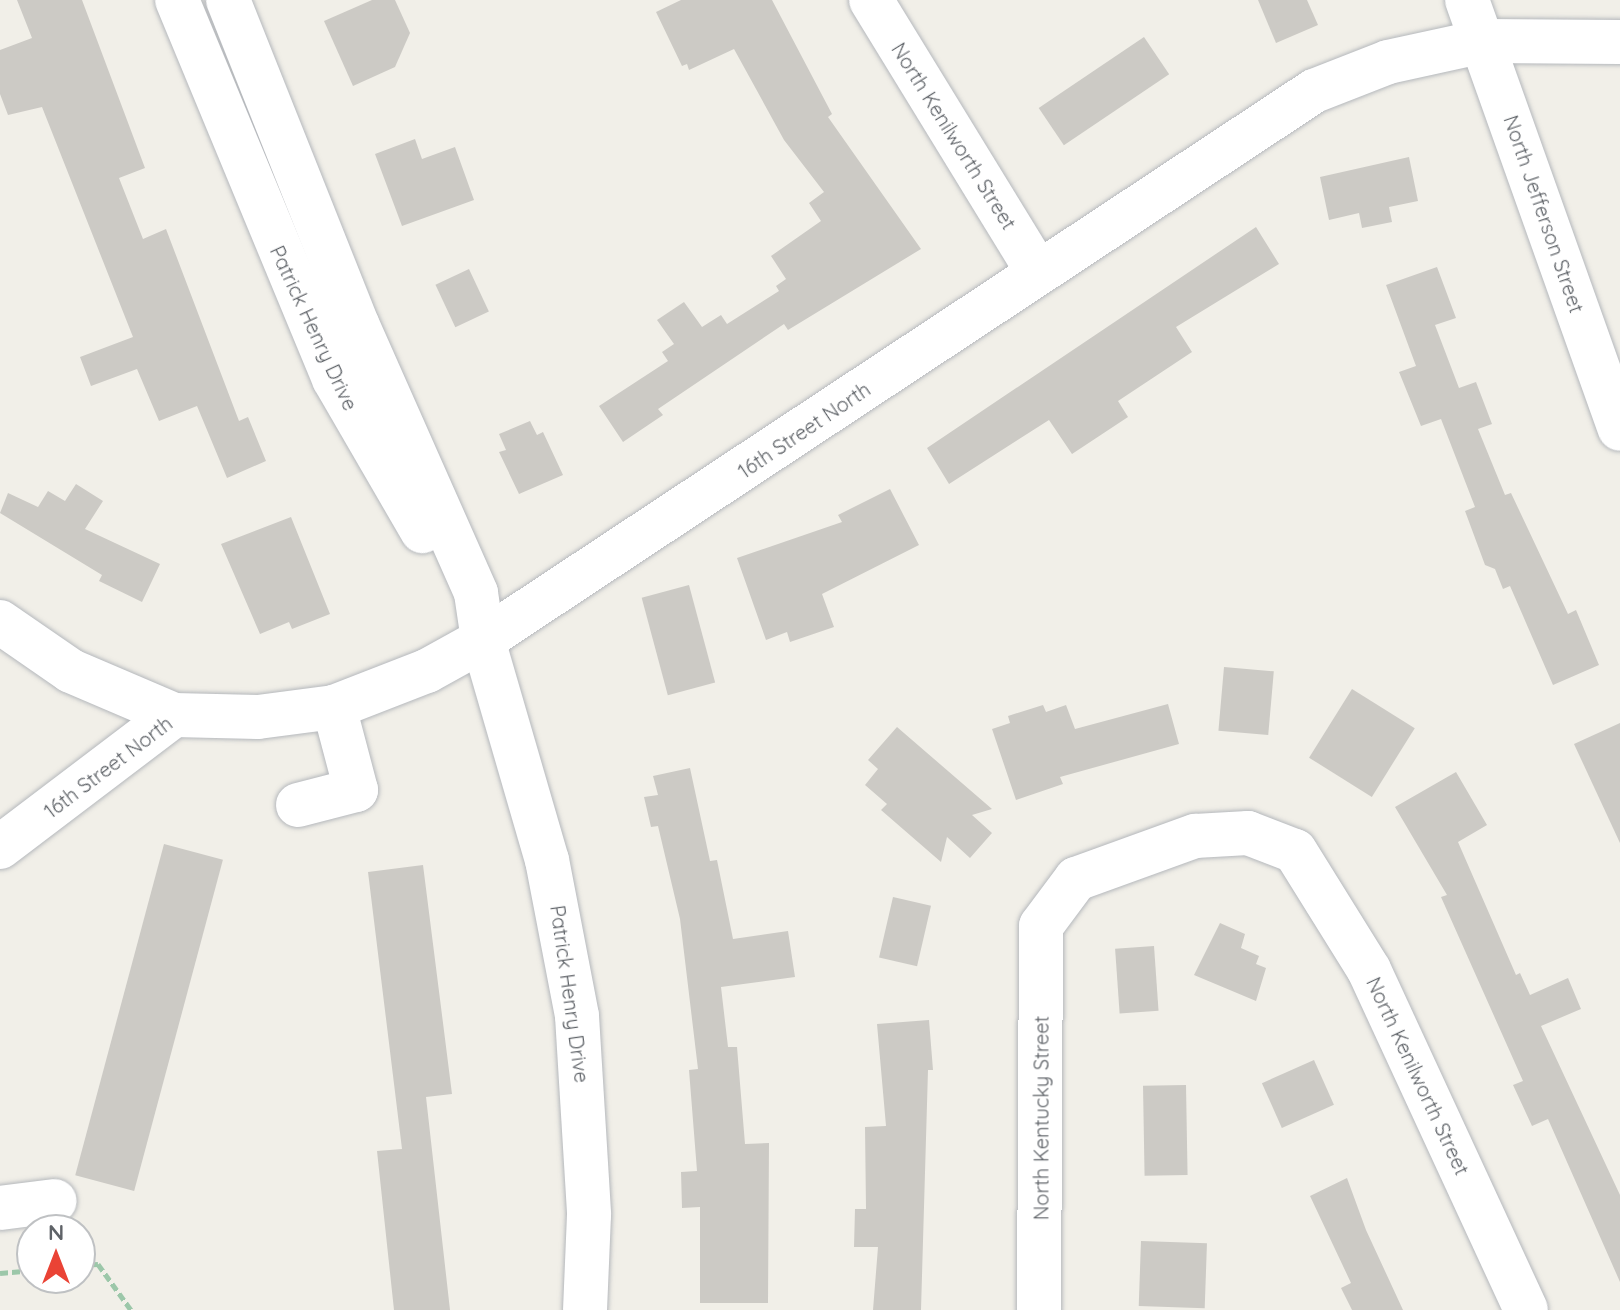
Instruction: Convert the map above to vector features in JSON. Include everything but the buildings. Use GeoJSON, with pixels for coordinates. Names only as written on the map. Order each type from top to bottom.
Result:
{"type":"FeatureCollection","features":[{"type":"Feature","properties":{"kind":"street","name":"Patrick Henry Drive"},"geometry":{"type":"LineString","coordinates":[[177,0],[334,379],[422,530],[455,603],[483,640]]}},
{"type":"Feature","properties":{"kind":"street","name":"North Kenilworth Street"},"geometry":{"type":"LineString","coordinates":[[871,0],[1038,273]]}},
{"type":"Feature","properties":{"kind":"street","name":"North Jefferson Street"},"geometry":{"type":"LineString","coordinates":[[1467,0],[1620,429]]}},
{"type":"Feature","properties":{"kind":"street","name":"Patrick Henry Drive"},"geometry":{"type":"LineString","coordinates":[[234,18],[357,324],[476,593],[483,640],[547,860],[577,1016],[589,1215],[585,1310]]}},
{"type":"Feature","properties":{"kind":"street"},"geometry":{"type":"LineString","coordinates":[[196,52],[234,18]]}},
{"type":"Feature","properties":{"kind":"street","name":"16th Street North"},"geometry":{"type":"LineString","coordinates":[[0,847],[174,715],[258,717],[334,707],[427,671],[483,640],[1314,91],[1388,62],[1484,41],[1620,42]]}},
{"type":"Feature","properties":{"kind":"street"},"geometry":{"type":"LineString","coordinates":[[0,622],[71,671],[174,715]]}},
{"type":"Feature","properties":{"kind":"street"},"geometry":{"type":"LineString","coordinates":[[298,805],[356,790],[334,707]]}},
{"type":"Feature","properties":{"kind":"street","name":"North Kenilworth Street"},"geometry":{"type":"LineString","coordinates":[[1041,926],[1076,879],[1195,836],[1248,833],[1295,851],[1369,970],[1526,1310]]}},
{"type":"Feature","properties":{"kind":"street","name":"North Kentucky Street"},"geometry":{"type":"LineString","coordinates":[[1039,1310],[1041,926]]}},
{"type":"Feature","properties":{"kind":"street"},"geometry":{"type":"LineString","coordinates":[[0,1208],[55,1201]]}},
{"type":"Feature","properties":{"kind":"path"},"geometry":{"type":"LineString","coordinates":[[96,1264],[131,1310]]}}]}
